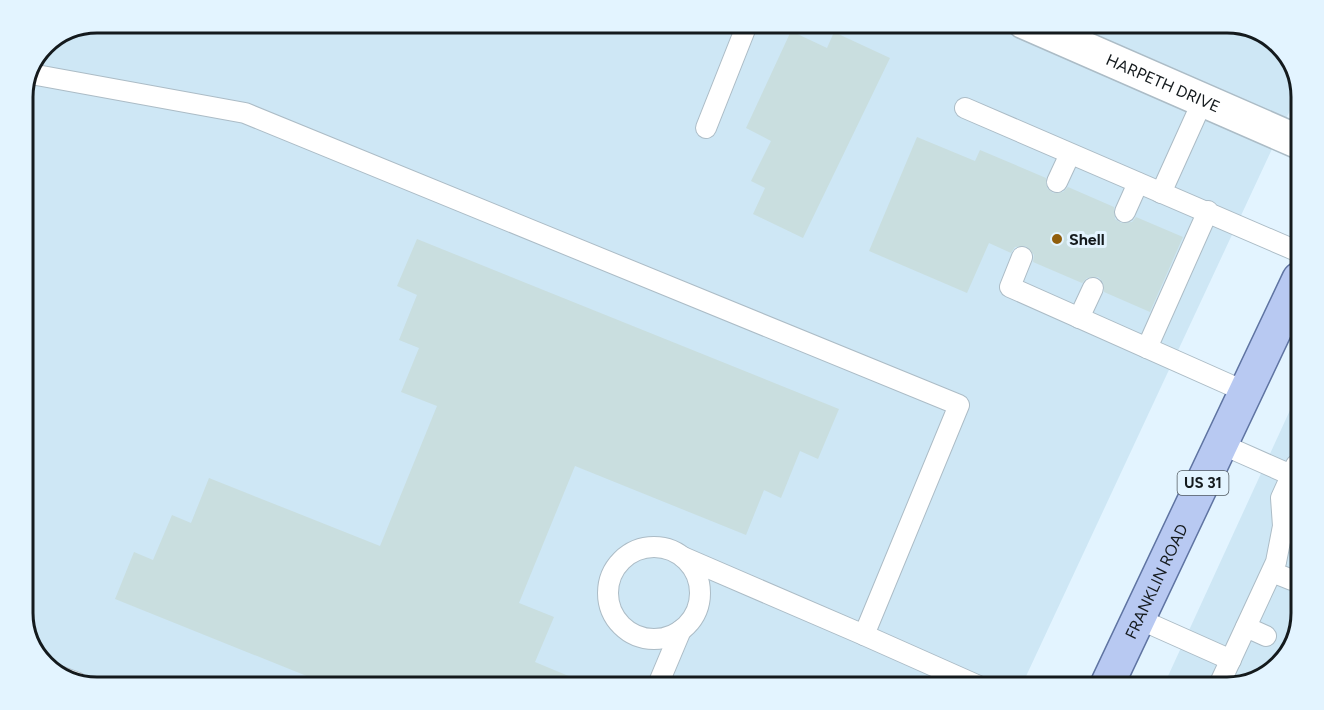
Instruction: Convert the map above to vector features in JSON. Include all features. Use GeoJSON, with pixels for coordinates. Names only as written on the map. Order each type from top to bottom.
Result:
{"type":"FeatureCollection","features":[{"type":"Feature","properties":{"kind":"main road","name":"FRANKLIN ROAD"},"geometry":{"type":"LineString","coordinates":[[1111,677],[1291,296]]}},
{"type":"Feature","properties":{"kind":"street","name":"HARPETH DRIVE"},"geometry":{"type":"LineString","coordinates":[[1054,33],[1291,139]]}},
{"type":"Feature","properties":{"kind":"lane"},"geometry":{"type":"LineString","coordinates":[[706,128],[744,33]]}},
{"type":"Feature","properties":{"kind":"lane"},"geometry":{"type":"LineString","coordinates":[[37,75],[245,113],[959,405],[864,635]]}},
{"type":"Feature","properties":{"kind":"lane"},"geometry":{"type":"LineString","coordinates":[[1161,193],[1203,100]]}},
{"type":"Feature","properties":{"kind":"lane"},"geometry":{"type":"LineString","coordinates":[[965,108],[1291,248]]}},
{"type":"Feature","properties":{"kind":"lane"},"geometry":{"type":"LineString","coordinates":[[1057,182],[1070,153]]}},
{"type":"Feature","properties":{"kind":"lane"},"geometry":{"type":"LineString","coordinates":[[1125,212],[1138,183]]}},
{"type":"Feature","properties":{"kind":"lane"},"geometry":{"type":"LineString","coordinates":[[1148,348],[1208,211]]}},
{"type":"Feature","properties":{"kind":"lane"},"geometry":{"type":"LineString","coordinates":[[1022,257],[1010,287],[1246,392]]}},
{"type":"Feature","properties":{"kind":"lane"},"geometry":{"type":"LineString","coordinates":[[1079,318],[1093,288]]}},
{"type":"Feature","properties":{"kind":"lane"},"geometry":{"type":"LineString","coordinates":[[1221,444],[1291,469]]}},
{"type":"Feature","properties":{"kind":"lane"},"geometry":{"type":"LineString","coordinates":[[1223,677],[1272,572],[1280,548],[1283,526],[1281,498],[1291,476]]}},
{"type":"Feature","properties":{"kind":"lane"},"geometry":{"type":"LineString","coordinates":[[681,630],[659,638],[637,634],[619,622],[608,596],[611,576],[616,567],[634,551],[662,547],[958,677]]}},
{"type":"Feature","properties":{"kind":"lane"},"geometry":{"type":"LineString","coordinates":[[661,677],[681,630],[694,616],[700,595],[697,574],[683,557]]}},
{"type":"Feature","properties":{"kind":"lane"},"geometry":{"type":"LineString","coordinates":[[1272,572],[1291,580]]}},
{"type":"Feature","properties":{"kind":"lane"},"geometry":{"type":"LineString","coordinates":[[1139,619],[1231,660]]}},
{"type":"Feature","properties":{"kind":"lane"},"geometry":{"type":"LineString","coordinates":[[1246,627],[1266,636]]}},
{"type":"Feature","properties":{"kind":"shaded area"},"geometry":{"type":"Polygon","coordinates":[[[97,33],[1227,33],[1243,35],[1255,40],[1275,55],[1288,77],[1291,108],[1026,677],[97,677],[81,675],[55,661],[44,648],[36,633],[33,617],[33,93],[35,81],[44,62],[52,52],[73,38],[97,33]]]}},
{"type":"Feature","properties":{"kind":"shaded area"},"geometry":{"type":"Polygon","coordinates":[[[1291,408],[1291,613],[1289,629],[1284,641],[1269,661],[1243,675],[1168,677],[1291,408]]]}},
{"type":"Feature","properties":{"kind":"building"},"geometry":{"type":"Polygon","coordinates":[[[790,33],[795,33],[827,48],[834,33],[836,33],[890,58],[803,238],[753,214],[765,188],[751,181],[771,141],[746,128],[790,33]]]}},
{"type":"Feature","properties":{"kind":"building"},"geometry":{"type":"Polygon","coordinates":[[[917,137],[975,161],[980,150],[1046,178],[1047,188],[1053,193],[1063,192],[1068,187],[1114,207],[1115,219],[1121,223],[1132,222],[1136,217],[1183,237],[1150,312],[1104,292],[1103,282],[1098,277],[1087,278],[1082,283],[1033,262],[1034,255],[1026,246],[1015,247],[1011,253],[989,243],[967,293],[869,251],[917,137]]]}},
{"type":"Feature","properties":{"kind":"building"},"geometry":{"type":"Polygon","coordinates":[[[417,239],[839,409],[818,459],[800,451],[781,498],[764,490],[746,535],[575,466],[519,603],[554,617],[535,662],[571,677],[309,677],[115,599],[134,552],[153,560],[172,515],[191,523],[209,478],[380,546],[437,406],[401,392],[419,348],[399,340],[417,295],[397,286],[417,239]]]}},
{"type":"Feature","properties":{"kind":"place","name":"Shell"},"geometry":{"type":"Point","coordinates":[1057,239]}}]}
